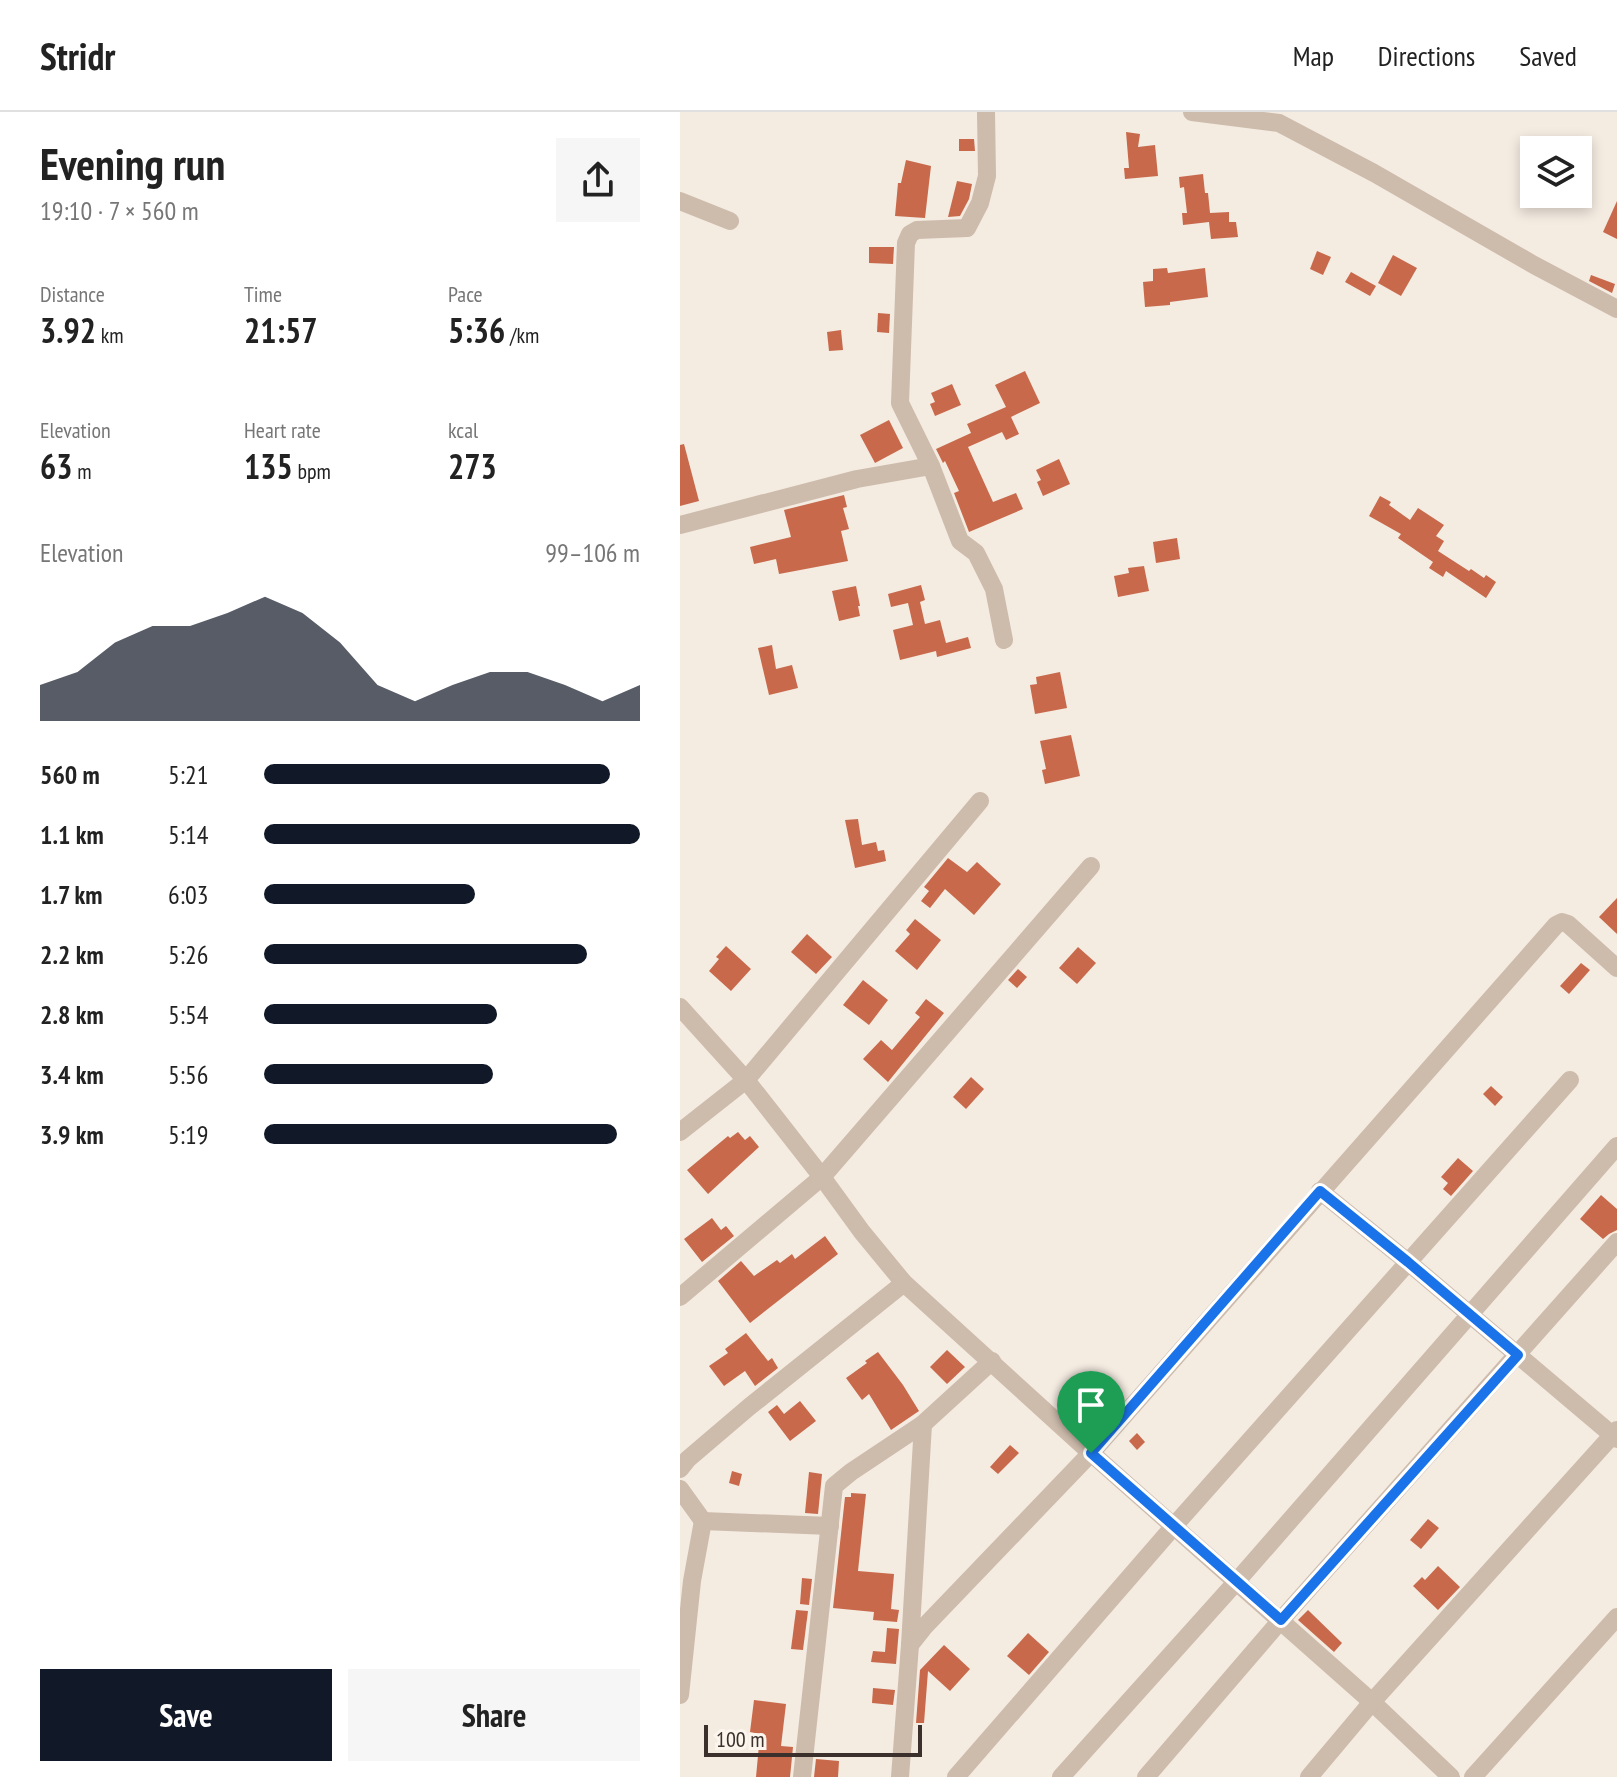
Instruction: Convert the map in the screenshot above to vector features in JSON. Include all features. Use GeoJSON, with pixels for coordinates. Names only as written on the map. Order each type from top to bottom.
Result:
{"type":"FeatureCollection","features":[{"type":"Feature","properties":{"kind":"street"},"geometry":{"type":"LineString","coordinates":[[986,112],[987,176],[980,203],[967,228],[917,230],[910,234],[906,243],[900,403],[931,466],[960,541],[976,553],[994,589],[1004,640]]}},
{"type":"Feature","properties":{"kind":"street"},"geometry":{"type":"LineString","coordinates":[[1192,112],[1282,118],[1534,265],[1617,309]]}},
{"type":"Feature","properties":{"kind":"street"},"geometry":{"type":"LineString","coordinates":[[680,201],[730,221]]}},
{"type":"Feature","properties":{"kind":"street"},"geometry":{"type":"LineString","coordinates":[[680,525],[857,479],[931,466]]}},
{"type":"Feature","properties":{"kind":"street"},"geometry":{"type":"LineString","coordinates":[[680,1132],[746,1080],[980,801]]}},
{"type":"Feature","properties":{"kind":"street"},"geometry":{"type":"LineString","coordinates":[[680,1297],[822,1177],[1091,866]]}},
{"type":"Feature","properties":{"kind":"street"},"geometry":{"type":"LineString","coordinates":[[910,1645],[1091,1453],[1556,925],[1562,922],[1568,924],[1617,968]]}},
{"type":"Feature","properties":{"kind":"street"},"geometry":{"type":"LineString","coordinates":[[680,1007],[746,1080],[904,1283],[1372,1702],[1451,1777]]}},
{"type":"Feature","properties":{"kind":"street"},"geometry":{"type":"LineString","coordinates":[[956,1777],[1570,1080]]}},
{"type":"Feature","properties":{"kind":"street"},"geometry":{"type":"LineString","coordinates":[[1061,1777],[1237,1581],[1617,1146]]}},
{"type":"Feature","properties":{"kind":"street"},"geometry":{"type":"LineString","coordinates":[[1309,1777],[1372,1702],[1616,1435],[1320,1191]]}},
{"type":"Feature","properties":{"kind":"street"},"geometry":{"type":"LineString","coordinates":[[1155,1774],[1281,1620],[1617,1242]]}},
{"type":"Feature","properties":{"kind":"street"},"geometry":{"type":"LineString","coordinates":[[680,1469],[749,1407],[904,1283]]}},
{"type":"Feature","properties":{"kind":"street"},"geometry":{"type":"LineString","coordinates":[[802,1777],[834,1486],[923,1424],[992,1361]]}},
{"type":"Feature","properties":{"kind":"street"},"geometry":{"type":"LineString","coordinates":[[900,1777],[923,1424]]}},
{"type":"Feature","properties":{"kind":"street"},"geometry":{"type":"LineString","coordinates":[[680,1489],[703,1521],[686,1588],[680,1695]]}},
{"type":"Feature","properties":{"kind":"street"},"geometry":{"type":"LineString","coordinates":[[703,1521],[830,1526]]}},
{"type":"Feature","properties":{"kind":"street"},"geometry":{"type":"LineString","coordinates":[[1473,1777],[1617,1617]]}},
{"type":"Feature","properties":{"kind":"building"},"geometry":{"type":"Polygon","coordinates":[[[1126,132],[1140,134],[1138,147],[1155,145],[1158,176],[1125,179],[1124,168],[1129,168],[1126,132]]]}},
{"type":"Feature","properties":{"kind":"building"},"geometry":{"type":"Polygon","coordinates":[[[959,139],[974,139],[975,151],[959,151],[959,139]]]}},
{"type":"Feature","properties":{"kind":"building"},"geometry":{"type":"Polygon","coordinates":[[[906,160],[931,166],[925,218],[895,216],[898,183],[901,183],[906,160]]]}},
{"type":"Feature","properties":{"kind":"building"},"geometry":{"type":"Polygon","coordinates":[[[1203,174],[1210,213],[1229,212],[1229,222],[1236,222],[1238,237],[1211,239],[1209,222],[1183,225],[1182,213],[1187,213],[1184,187],[1180,188],[1179,177],[1203,174]]]}},
{"type":"Feature","properties":{"kind":"building"},"geometry":{"type":"Polygon","coordinates":[[[957,181],[972,184],[969,199],[960,216],[948,217],[957,181]]]}},
{"type":"Feature","properties":{"kind":"building"},"geometry":{"type":"Polygon","coordinates":[[[1617,201],[1617,239],[1603,232],[1617,201]]]}},
{"type":"Feature","properties":{"kind":"building"},"geometry":{"type":"Polygon","coordinates":[[[869,247],[894,247],[893,264],[869,263],[869,247]]]}},
{"type":"Feature","properties":{"kind":"building"},"geometry":{"type":"Polygon","coordinates":[[[1317,251],[1331,257],[1323,275],[1310,269],[1317,251]]]}},
{"type":"Feature","properties":{"kind":"building"},"geometry":{"type":"Polygon","coordinates":[[[1393,255],[1417,268],[1401,296],[1378,283],[1393,255]]]}},
{"type":"Feature","properties":{"kind":"building"},"geometry":{"type":"Polygon","coordinates":[[[1167,268],[1168,273],[1205,268],[1208,297],[1145,307],[1143,282],[1153,281],[1153,269],[1167,268]]]}},
{"type":"Feature","properties":{"kind":"building"},"geometry":{"type":"Polygon","coordinates":[[[1351,272],[1376,286],[1370,296],[1345,282],[1351,272]]]}},
{"type":"Feature","properties":{"kind":"building"},"geometry":{"type":"Polygon","coordinates":[[[1591,275],[1615,284],[1612,293],[1589,281],[1591,275]]]}},
{"type":"Feature","properties":{"kind":"building"},"geometry":{"type":"Polygon","coordinates":[[[878,313],[890,314],[889,333],[877,332],[878,313]]]}},
{"type":"Feature","properties":{"kind":"building"},"geometry":{"type":"Polygon","coordinates":[[[841,330],[843,350],[829,351],[827,332],[841,330]]]}},
{"type":"Feature","properties":{"kind":"building"},"geometry":{"type":"Polygon","coordinates":[[[1025,371],[1040,403],[1011,417],[1019,434],[1006,440],[1002,432],[968,447],[993,502],[1016,493],[1023,509],[969,532],[954,493],[959,491],[936,449],[971,433],[967,424],[1006,407],[995,385],[1025,371]]]}},
{"type":"Feature","properties":{"kind":"building"},"geometry":{"type":"Polygon","coordinates":[[[952,384],[961,405],[935,416],[930,404],[935,402],[931,393],[952,384]]]}},
{"type":"Feature","properties":{"kind":"building"},"geometry":{"type":"Polygon","coordinates":[[[889,420],[903,448],[875,463],[860,435],[889,420]]]}},
{"type":"Feature","properties":{"kind":"building"},"geometry":{"type":"Polygon","coordinates":[[[684,444],[699,501],[680,506],[680,445],[684,444]]]}},
{"type":"Feature","properties":{"kind":"building"},"geometry":{"type":"Polygon","coordinates":[[[1059,459],[1070,484],[1043,496],[1036,470],[1059,459]]]}},
{"type":"Feature","properties":{"kind":"building"},"geometry":{"type":"Polygon","coordinates":[[[844,495],[847,507],[843,508],[849,529],[841,531],[848,561],[779,574],[776,559],[754,564],[750,547],[791,537],[784,510],[844,495]]]}},
{"type":"Feature","properties":{"kind":"building"},"geometry":{"type":"Polygon","coordinates":[[[1380,496],[1410,520],[1418,508],[1444,525],[1436,536],[1444,541],[1438,551],[1469,571],[1471,569],[1484,578],[1486,575],[1496,582],[1486,598],[1446,571],[1443,577],[1429,568],[1433,562],[1398,538],[1401,534],[1369,516],[1380,496]]]}},
{"type":"Feature","properties":{"kind":"building"},"geometry":{"type":"Polygon","coordinates":[[[1177,538],[1180,559],[1156,563],[1153,542],[1177,538]]]}},
{"type":"Feature","properties":{"kind":"building"},"geometry":{"type":"Polygon","coordinates":[[[1144,566],[1149,591],[1118,597],[1114,576],[1129,573],[1128,568],[1144,566]]]}},
{"type":"Feature","properties":{"kind":"building"},"geometry":{"type":"Polygon","coordinates":[[[921,585],[925,600],[920,602],[925,624],[940,620],[946,643],[968,637],[971,648],[937,657],[936,651],[900,660],[893,630],[913,625],[908,603],[891,607],[888,594],[921,585]]]}},
{"type":"Feature","properties":{"kind":"building"},"geometry":{"type":"Polygon","coordinates":[[[856,586],[860,616],[839,621],[832,591],[856,586]]]}},
{"type":"Feature","properties":{"kind":"building"},"geometry":{"type":"Polygon","coordinates":[[[772,645],[776,669],[792,665],[798,688],[769,695],[758,648],[772,645]]]}},
{"type":"Feature","properties":{"kind":"building"},"geometry":{"type":"Polygon","coordinates":[[[1060,672],[1067,708],[1035,714],[1030,685],[1037,684],[1036,677],[1060,672]]]}},
{"type":"Feature","properties":{"kind":"building"},"geometry":{"type":"Polygon","coordinates":[[[1071,735],[1080,776],[1045,784],[1042,770],[1046,769],[1040,741],[1071,735]]]}},
{"type":"Feature","properties":{"kind":"building"},"geometry":{"type":"Polygon","coordinates":[[[858,819],[862,845],[876,842],[878,851],[884,850],[886,861],[855,868],[845,820],[858,819]]]}},
{"type":"Feature","properties":{"kind":"building"},"geometry":{"type":"Polygon","coordinates":[[[948,858],[967,872],[977,862],[1001,884],[974,915],[945,889],[930,908],[921,901],[929,891],[924,887],[948,858]]]}},
{"type":"Feature","properties":{"kind":"building"},"geometry":{"type":"Polygon","coordinates":[[[1617,898],[1617,934],[1599,917],[1617,898]]]}},
{"type":"Feature","properties":{"kind":"building"},"geometry":{"type":"Polygon","coordinates":[[[915,919],[941,940],[917,970],[895,951],[910,934],[906,930],[915,919]]]}},
{"type":"Feature","properties":{"kind":"building"},"geometry":{"type":"Polygon","coordinates":[[[807,934],[832,957],[816,974],[791,952],[807,934]]]}},
{"type":"Feature","properties":{"kind":"building"},"geometry":{"type":"Polygon","coordinates":[[[726,946],[751,969],[731,991],[709,971],[726,946]]]}},
{"type":"Feature","properties":{"kind":"building"},"geometry":{"type":"Polygon","coordinates":[[[1078,947],[1096,963],[1077,984],[1059,968],[1078,947]]]}},
{"type":"Feature","properties":{"kind":"building"},"geometry":{"type":"Polygon","coordinates":[[[1581,963],[1590,970],[1569,994],[1560,986],[1581,963]]]}},
{"type":"Feature","properties":{"kind":"building"},"geometry":{"type":"Polygon","coordinates":[[[1018,969],[1027,977],[1017,988],[1008,980],[1018,969]]]}},
{"type":"Feature","properties":{"kind":"building"},"geometry":{"type":"Polygon","coordinates":[[[863,980],[888,1000],[869,1025],[843,1005],[863,980]]]}},
{"type":"Feature","properties":{"kind":"building"},"geometry":{"type":"Polygon","coordinates":[[[926,999],[944,1013],[888,1082],[863,1059],[881,1040],[892,1050],[920,1017],[915,1013],[926,999]]]}},
{"type":"Feature","properties":{"kind":"building"},"geometry":{"type":"Polygon","coordinates":[[[971,1077],[984,1089],[966,1109],[953,1097],[971,1077]]]}},
{"type":"Feature","properties":{"kind":"building"},"geometry":{"type":"Polygon","coordinates":[[[1491,1086],[1503,1097],[1495,1106],[1483,1094],[1491,1086]]]}},
{"type":"Feature","properties":{"kind":"building"},"geometry":{"type":"Polygon","coordinates":[[[738,1132],[745,1140],[750,1136],[759,1147],[708,1194],[687,1170],[728,1136],[730,1138],[738,1132]]]}},
{"type":"Feature","properties":{"kind":"building"},"geometry":{"type":"Polygon","coordinates":[[[1458,1158],[1473,1171],[1451,1196],[1443,1189],[1448,1183],[1441,1177],[1458,1158]]]}},
{"type":"Feature","properties":{"kind":"building"},"geometry":{"type":"Polygon","coordinates":[[[1601,1195],[1617,1209],[1617,1230],[1603,1239],[1580,1219],[1601,1195]]]}},
{"type":"Feature","properties":{"kind":"building"},"geometry":{"type":"Polygon","coordinates":[[[712,1218],[721,1230],[726,1226],[734,1236],[702,1262],[684,1239],[712,1218]]]}},
{"type":"Feature","properties":{"kind":"building"},"geometry":{"type":"Polygon","coordinates":[[[825,1236],[838,1254],[750,1323],[718,1281],[741,1261],[754,1276],[777,1260],[780,1263],[792,1254],[795,1259],[825,1236]]]}},
{"type":"Feature","properties":{"kind":"building"},"geometry":{"type":"Polygon","coordinates":[[[746,1333],[768,1361],[772,1358],[778,1368],[755,1386],[745,1371],[724,1386],[709,1366],[728,1353],[725,1349],[746,1333]]]}},
{"type":"Feature","properties":{"kind":"building"},"geometry":{"type":"Polygon","coordinates":[[[947,1350],[965,1367],[947,1384],[930,1367],[947,1350]]]}},
{"type":"Feature","properties":{"kind":"building"},"geometry":{"type":"Polygon","coordinates":[[[878,1352],[919,1411],[891,1430],[869,1394],[862,1400],[846,1378],[878,1352]]]}},
{"type":"Feature","properties":{"kind":"building"},"geometry":{"type":"Polygon","coordinates":[[[800,1401],[816,1421],[790,1441],[768,1412],[777,1405],[784,1414],[800,1401]]]}},
{"type":"Feature","properties":{"kind":"building"},"geometry":{"type":"Polygon","coordinates":[[[1137,1433],[1145,1442],[1137,1450],[1129,1441],[1137,1433]]]}},
{"type":"Feature","properties":{"kind":"building"},"geometry":{"type":"Polygon","coordinates":[[[1010,1445],[1019,1453],[998,1474],[990,1467],[1010,1445]]]}},
{"type":"Feature","properties":{"kind":"building"},"geometry":{"type":"Polygon","coordinates":[[[732,1471],[742,1474],[739,1486],[729,1483],[732,1471]]]}},
{"type":"Feature","properties":{"kind":"building"},"geometry":{"type":"Polygon","coordinates":[[[809,1472],[822,1474],[818,1514],[805,1513],[809,1472]]]}},
{"type":"Feature","properties":{"kind":"building"},"geometry":{"type":"Polygon","coordinates":[[[851,1493],[866,1494],[858,1571],[894,1574],[891,1609],[899,1610],[897,1622],[873,1620],[874,1612],[833,1608],[845,1497],[851,1497],[851,1493]]]}},
{"type":"Feature","properties":{"kind":"building"},"geometry":{"type":"Polygon","coordinates":[[[1428,1519],[1439,1528],[1421,1549],[1410,1540],[1428,1519]]]}},
{"type":"Feature","properties":{"kind":"building"},"geometry":{"type":"Polygon","coordinates":[[[1438,1566],[1460,1587],[1438,1610],[1413,1586],[1422,1577],[1425,1580],[1438,1566]]]}},
{"type":"Feature","properties":{"kind":"building"},"geometry":{"type":"Polygon","coordinates":[[[802,1578],[812,1579],[809,1605],[800,1604],[802,1578]]]}},
{"type":"Feature","properties":{"kind":"building"},"geometry":{"type":"Polygon","coordinates":[[[796,1610],[808,1611],[803,1650],[791,1649],[796,1610]]]}},
{"type":"Feature","properties":{"kind":"building"},"geometry":{"type":"Polygon","coordinates":[[[1308,1610],[1342,1643],[1334,1652],[1298,1620],[1308,1610]]]}},
{"type":"Feature","properties":{"kind":"building"},"geometry":{"type":"Polygon","coordinates":[[[887,1628],[899,1629],[896,1664],[871,1662],[873,1651],[885,1652],[887,1628]]]}},
{"type":"Feature","properties":{"kind":"building"},"geometry":{"type":"Polygon","coordinates":[[[1028,1633],[1049,1652],[1029,1675],[1007,1656],[1028,1633]]]}},
{"type":"Feature","properties":{"kind":"building"},"geometry":{"type":"Polygon","coordinates":[[[944,1645],[970,1669],[950,1691],[928,1671],[924,1723],[916,1723],[920,1670],[944,1645]]]}},
{"type":"Feature","properties":{"kind":"building"},"geometry":{"type":"Polygon","coordinates":[[[873,1688],[895,1690],[893,1705],[872,1703],[873,1688]]]}},
{"type":"Feature","properties":{"kind":"building"},"geometry":{"type":"Polygon","coordinates":[[[754,1700],[786,1704],[781,1746],[793,1747],[790,1777],[756,1777],[760,1734],[750,1732],[754,1700]]]}},
{"type":"Feature","properties":{"kind":"building"},"geometry":{"type":"Polygon","coordinates":[[[816,1759],[839,1761],[838,1777],[814,1777],[816,1759]]]}},
{"type":"Feature","properties":{"kind":"route"},"geometry":{"type":"LineString","coordinates":[[1320,1191],[1518,1355],[1281,1620],[1091,1453],[1320,1191]]}}]}
